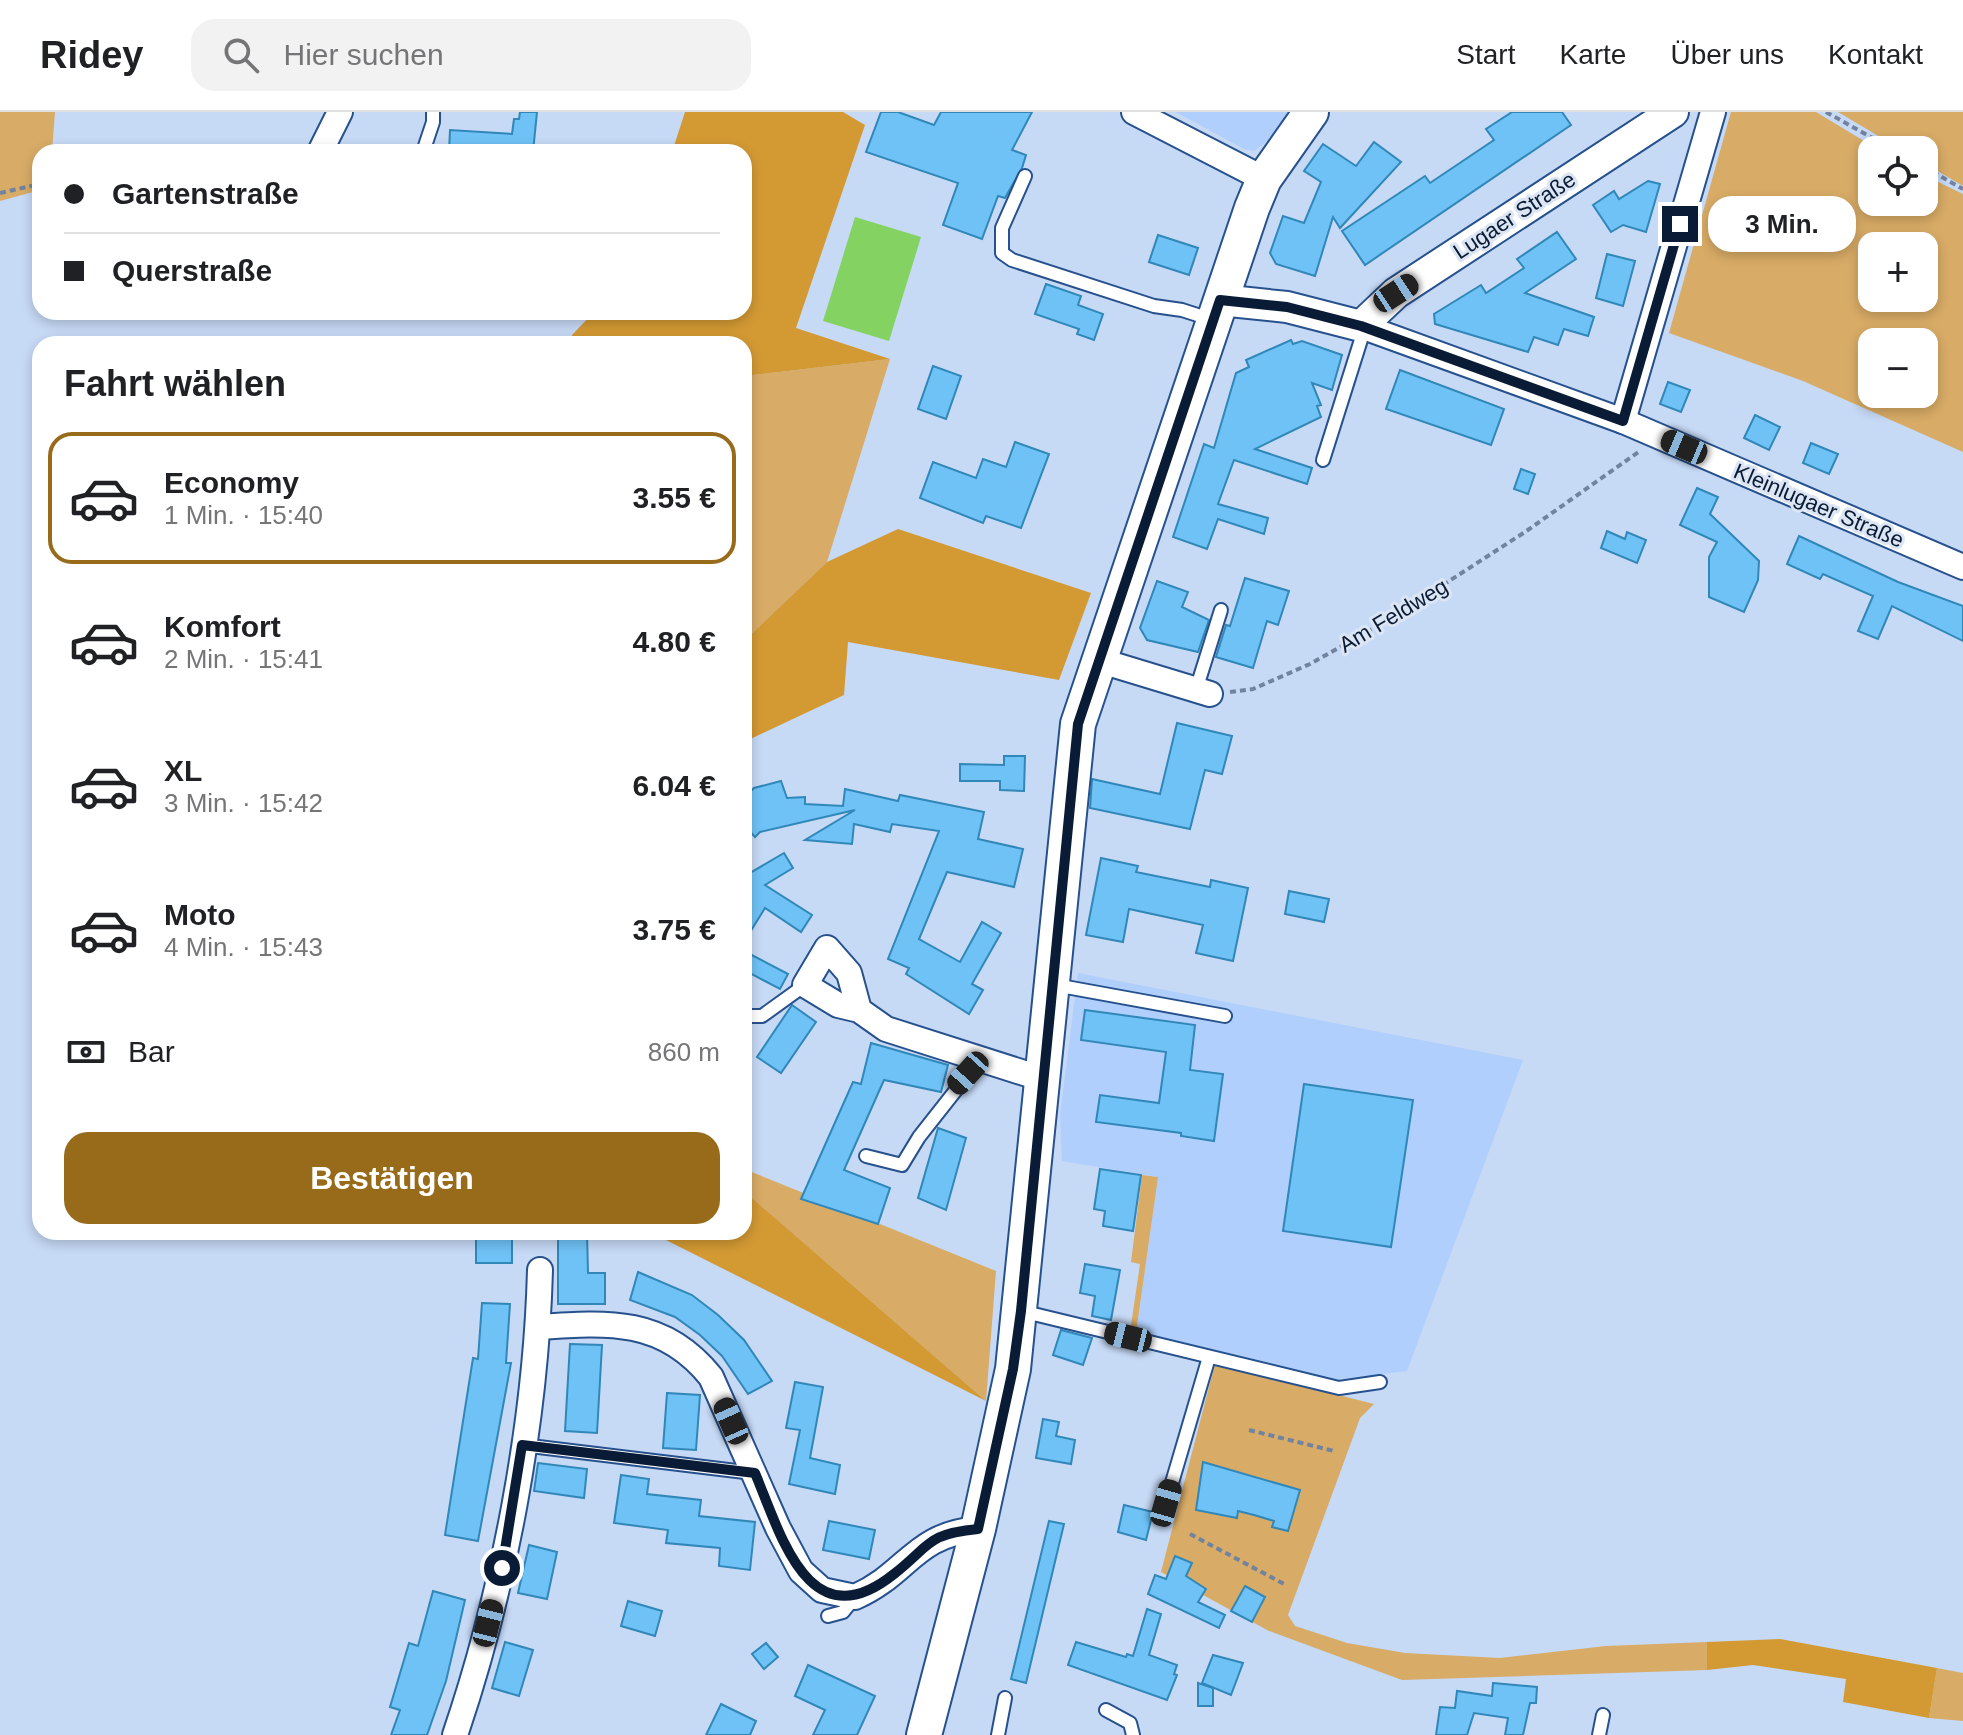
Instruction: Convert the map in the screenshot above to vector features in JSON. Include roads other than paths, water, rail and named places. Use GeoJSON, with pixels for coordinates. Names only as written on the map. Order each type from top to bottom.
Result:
{"type":"FeatureCollection","features":[{"type":"Feature","properties":{"kind":"main road"},"geometry":{"type":"LineString","coordinates":[[924,1735],[978,1529],[1013,1369],[1078,724],[1216,310],[1264,179],[1311,112]]}},
{"type":"Feature","properties":{"kind":"street"},"geometry":{"type":"LineString","coordinates":[[324,144],[340,112]]}},
{"type":"Feature","properties":{"kind":"street"},"geometry":{"type":"LineString","coordinates":[[1134,112],[1264,179]]}},
{"type":"Feature","properties":{"kind":"street","name":"Lugaer Straße"},"geometry":{"type":"LineString","coordinates":[[1363,326],[1396,293],[1673,112]]}},
{"type":"Feature","properties":{"kind":"street"},"geometry":{"type":"LineString","coordinates":[[1623,421],[1713,112]]}},
{"type":"Feature","properties":{"kind":"street","name":"Kleinlugaer Straße"},"geometry":{"type":"LineString","coordinates":[[1216,310],[1287,307],[1363,326],[1623,421],[1963,567]]}},
{"type":"Feature","properties":{"kind":"street"},"geometry":{"type":"LineString","coordinates":[[1098,660],[1203,692]]}},
{"type":"Feature","properties":{"kind":"street"},"geometry":{"type":"LineString","coordinates":[[859,1010],[849,973],[827,948],[805,985],[838,1005],[859,1010],[886,1029],[982,1057],[1043,1079]]}},
{"type":"Feature","properties":{"kind":"street"},"geometry":{"type":"LineString","coordinates":[[455,1735],[474,1679],[508,1541],[539,1327],[540,1270]]}},
{"type":"Feature","properties":{"kind":"street"},"geometry":{"type":"LineString","coordinates":[[539,1327],[637,1327],[664,1335],[698,1360],[711,1377],[801,1571],[822,1590],[855,1597],[896,1572],[934,1539],[953,1532],[978,1529]]}},
{"type":"Feature","properties":{"kind":"lane"},"geometry":{"type":"LineString","coordinates":[[426,144],[433,112]]}},
{"type":"Feature","properties":{"kind":"lane"},"geometry":{"type":"LineString","coordinates":[[1025,176],[1002,228],[1002,253],[1012,260],[1122,297],[1216,310]]}},
{"type":"Feature","properties":{"kind":"lane"},"geometry":{"type":"LineString","coordinates":[[1323,460],[1363,326]]}},
{"type":"Feature","properties":{"kind":"lane"},"geometry":{"type":"LineString","coordinates":[[1203,692],[1221,610]]}},
{"type":"Feature","properties":{"kind":"lane"},"geometry":{"type":"LineString","coordinates":[[752,1016],[762,1016],[805,985]]}},
{"type":"Feature","properties":{"kind":"lane"},"geometry":{"type":"LineString","coordinates":[[1052,985],[1225,1016]]}},
{"type":"Feature","properties":{"kind":"lane"},"geometry":{"type":"LineString","coordinates":[[866,1156],[902,1165],[927,1125],[982,1057]]}},
{"type":"Feature","properties":{"kind":"lane"},"geometry":{"type":"LineString","coordinates":[[1021,1311],[1339,1388],[1380,1382]]}},
{"type":"Feature","properties":{"kind":"lane"},"geometry":{"type":"LineString","coordinates":[[1166,1503],[1209,1357]]}},
{"type":"Feature","properties":{"kind":"lane"},"geometry":{"type":"LineString","coordinates":[[522,1445],[755,1473]]}},
{"type":"Feature","properties":{"kind":"lane"},"geometry":{"type":"LineString","coordinates":[[828,1616],[843,1612],[855,1597]]}},
{"type":"Feature","properties":{"kind":"lane"},"geometry":{"type":"LineString","coordinates":[[998,1735],[1005,1698]]}},
{"type":"Feature","properties":{"kind":"lane"},"geometry":{"type":"LineString","coordinates":[[1106,1710],[1130,1723],[1133,1735]]}},
{"type":"Feature","properties":{"kind":"lane"},"geometry":{"type":"LineString","coordinates":[[1599,1735],[1603,1715]]}}]}
